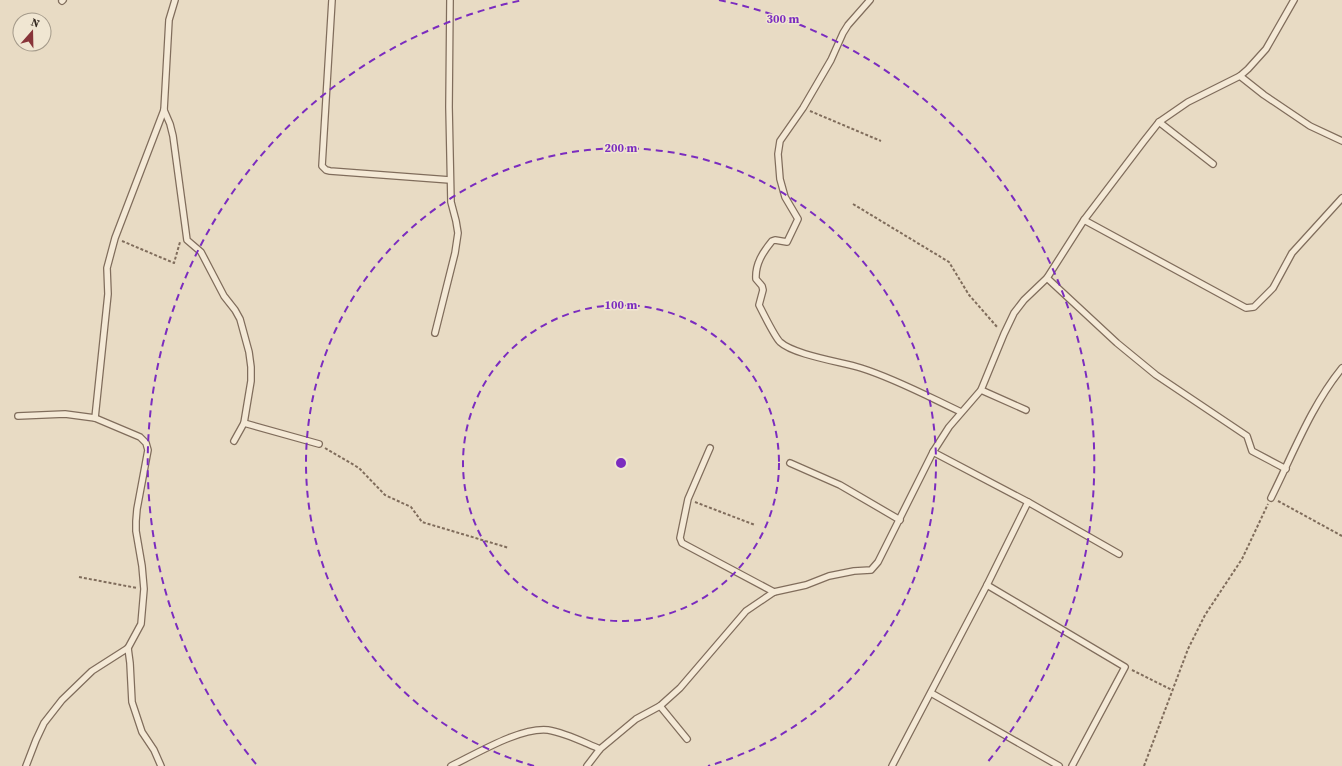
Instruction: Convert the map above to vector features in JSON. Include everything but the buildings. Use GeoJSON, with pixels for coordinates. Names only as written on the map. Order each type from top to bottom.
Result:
{"type":"FeatureCollection","features":[{"type":"Feature","properties":{"kind":"lane"},"geometry":{"type":"LineString","coordinates":[[94,418],[108,294],[107,268],[115,238],[164,110],[169,20],[175,0]]}},
{"type":"Feature","properties":{"kind":"lane"},"geometry":{"type":"LineString","coordinates":[[332,0],[322,166],[326,170],[330,171],[450,180]]}},
{"type":"Feature","properties":{"kind":"lane"},"geometry":{"type":"LineString","coordinates":[[435,333],[458,233],[451,202],[450,180],[450,0]]}},
{"type":"Feature","properties":{"kind":"lane"},"geometry":{"type":"LineString","coordinates":[[870,0],[848,25],[803,108],[782,136],[778,154],[780,179],[785,197],[798,219],[787,242],[772,241],[758,263],[756,279],[762,286],[763,290],[759,303],[760,308],[783,344],[797,350],[862,368],[905,385],[961,412]]}},
{"type":"Feature","properties":{"kind":"lane"},"geometry":{"type":"LineString","coordinates":[[588,766],[600,749],[636,719],[660,706],[680,688],[746,611],[774,592],[806,585],[829,576],[854,570],[871,570],[878,562],[933,452],[949,427],[980,390],[1014,313],[1024,300],[1047,278],[1084,220],[1159,122],[1188,102],[1240,76],[1266,49],[1294,0]]}},
{"type":"Feature","properties":{"kind":"lane"},"geometry":{"type":"LineString","coordinates":[[1240,76],[1264,95],[1310,126],[1342,142]]}},
{"type":"Feature","properties":{"kind":"lane"},"geometry":{"type":"LineString","coordinates":[[164,110],[173,136],[184,225],[188,240],[201,252],[224,296],[240,319],[244,332],[251,367],[251,381],[244,423],[234,441]]}},
{"type":"Feature","properties":{"kind":"lane"},"geometry":{"type":"LineString","coordinates":[[1159,122],[1213,164]]}},
{"type":"Feature","properties":{"kind":"lane"},"geometry":{"type":"LineString","coordinates":[[1084,220],[1246,308],[1250,308],[1259,304],[1272,288],[1292,253],[1342,198]]}},
{"type":"Feature","properties":{"kind":"lane"},"geometry":{"type":"LineString","coordinates":[[1047,278],[1116,343],[1156,375],[1247,436],[1252,451],[1286,469]]}},
{"type":"Feature","properties":{"kind":"lane"},"geometry":{"type":"LineString","coordinates":[[1271,498],[1310,418],[1342,368]]}},
{"type":"Feature","properties":{"kind":"lane"},"geometry":{"type":"LineString","coordinates":[[980,390],[1026,410]]}},
{"type":"Feature","properties":{"kind":"lane"},"geometry":{"type":"LineString","coordinates":[[18,416],[65,414],[94,418],[140,437],[147,445],[148,450],[136,521],[144,589],[141,624],[128,648],[92,671],[62,700],[44,723],[26,766]]}},
{"type":"Feature","properties":{"kind":"lane"},"geometry":{"type":"LineString","coordinates":[[244,423],[319,444]]}},
{"type":"Feature","properties":{"kind":"lane"},"geometry":{"type":"LineString","coordinates":[[710,448],[688,499],[680,532],[682,543],[774,592]]}},
{"type":"Feature","properties":{"kind":"lane"},"geometry":{"type":"LineString","coordinates":[[933,452],[1028,502],[1119,554]]}},
{"type":"Feature","properties":{"kind":"lane"},"geometry":{"type":"LineString","coordinates":[[790,463],[840,485],[900,520]]}},
{"type":"Feature","properties":{"kind":"lane"},"geometry":{"type":"LineString","coordinates":[[892,766],[987,585],[1028,502]]}},
{"type":"Feature","properties":{"kind":"lane"},"geometry":{"type":"LineString","coordinates":[[987,585],[1125,667],[1072,766]]}},
{"type":"Feature","properties":{"kind":"lane"},"geometry":{"type":"LineString","coordinates":[[128,648],[132,702],[142,732],[154,750],[161,766]]}},
{"type":"Feature","properties":{"kind":"lane"},"geometry":{"type":"LineString","coordinates":[[931,692],[1059,766]]}},
{"type":"Feature","properties":{"kind":"lane"},"geometry":{"type":"LineString","coordinates":[[660,706],[687,739]]}},
{"type":"Feature","properties":{"kind":"lane"},"geometry":{"type":"LineString","coordinates":[[451,766],[500,742],[519,734],[534,730],[557,732],[600,749]]}},
{"type":"Feature","properties":{"kind":"path"},"geometry":{"type":"LineString","coordinates":[[803,108],[881,141]]}},
{"type":"Feature","properties":{"kind":"path"},"geometry":{"type":"LineString","coordinates":[[852,204],[949,262],[969,295],[1004,334]]}},
{"type":"Feature","properties":{"kind":"path"},"geometry":{"type":"LineString","coordinates":[[115,238],[174,263],[180,240]]}},
{"type":"Feature","properties":{"kind":"path"},"geometry":{"type":"LineString","coordinates":[[319,444],[359,468],[385,495],[411,507],[422,522],[509,548]]}},
{"type":"Feature","properties":{"kind":"path"},"geometry":{"type":"LineString","coordinates":[[1144,766],[1188,649],[1205,615],[1242,559],[1271,498],[1342,536]]}},
{"type":"Feature","properties":{"kind":"path"},"geometry":{"type":"LineString","coordinates":[[688,499],[755,525]]}},
{"type":"Feature","properties":{"kind":"path"},"geometry":{"type":"LineString","coordinates":[[79,577],[144,589]]}},
{"type":"Feature","properties":{"kind":"path"},"geometry":{"type":"LineString","coordinates":[[1125,667],[1172,690]]}}]}
